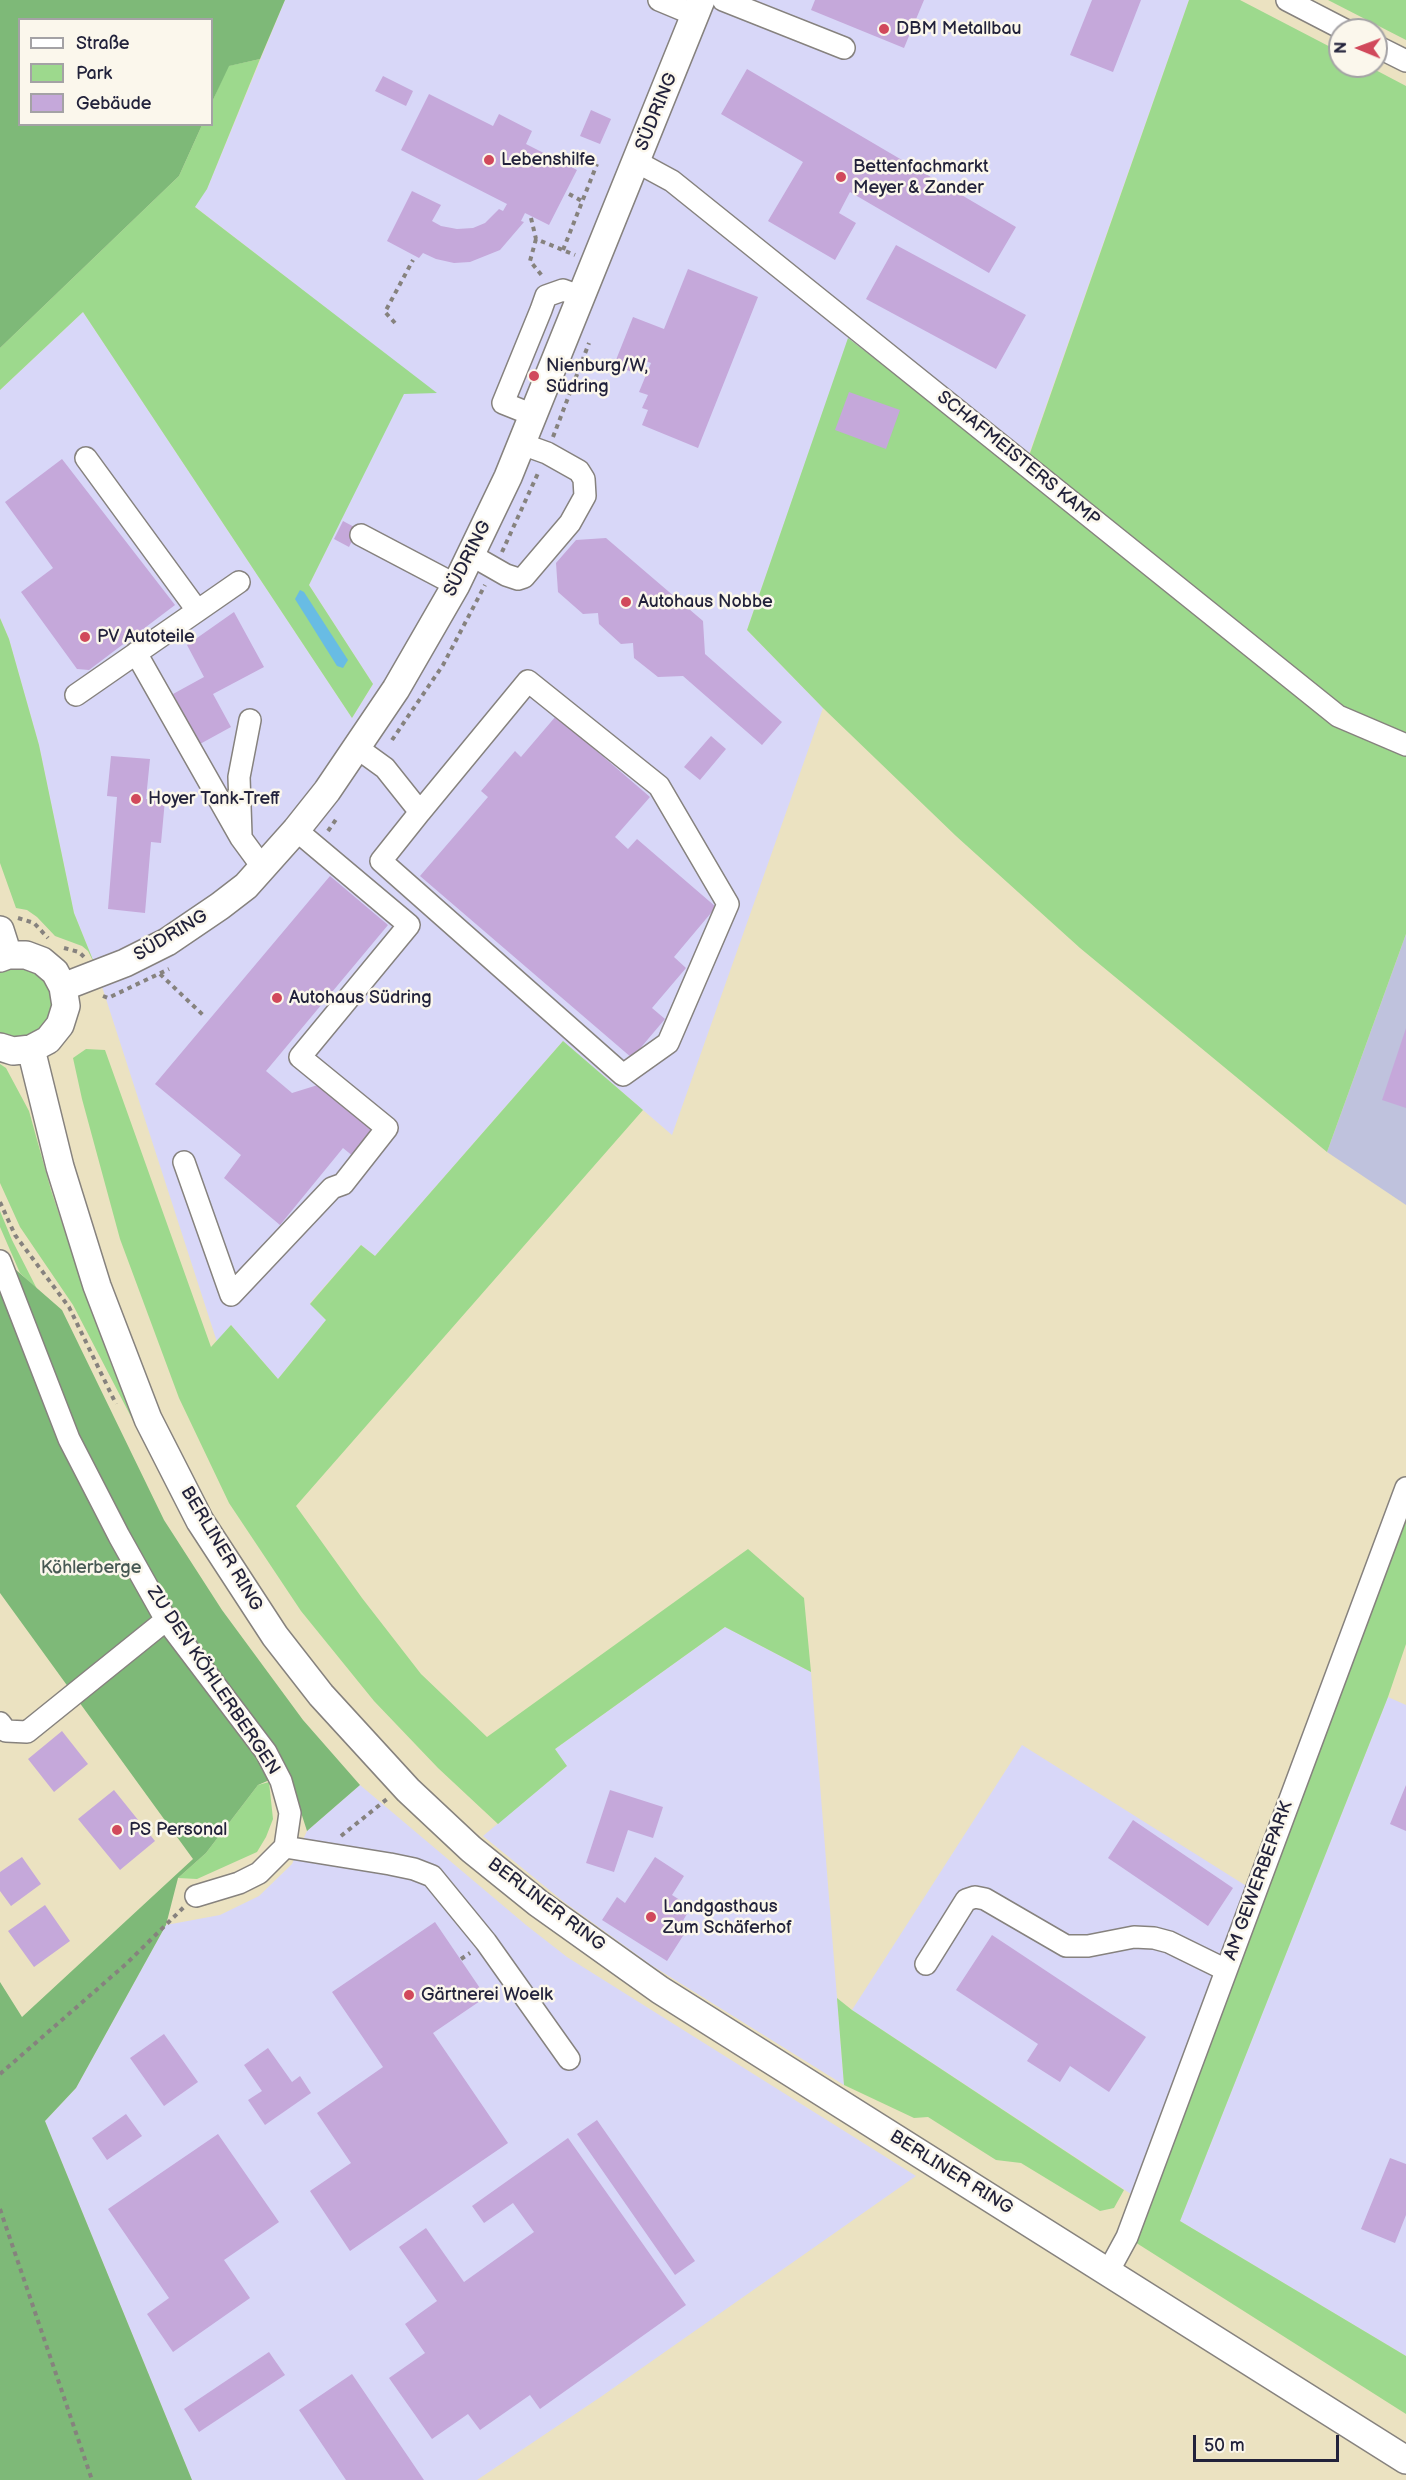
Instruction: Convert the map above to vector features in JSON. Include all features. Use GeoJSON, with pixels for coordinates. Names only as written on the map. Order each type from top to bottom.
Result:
{"type":"FeatureCollection","features":[{"type":"Feature","properties":{"kind":"main road","name":"SÜDRING"},"geometry":{"type":"LineString","coordinates":[[63,987],[125,963],[166,942],[220,906],[263,868],[296,830],[401,681],[456,585],[522,444],[698,7]]}},
{"type":"Feature","properties":{"kind":"main road"},"geometry":{"type":"LineString","coordinates":[[0,1047],[12,1051],[31,1049],[48,1040],[60,1025],[66,1006],[63,987],[55,972],[42,961],[3,948]]}},
{"type":"Feature","properties":{"kind":"main road","name":"BERLINER RING"},"geometry":{"type":"LineString","coordinates":[[31,1049],[76,1223],[121,1351],[148,1419],[200,1521],[275,1636],[321,1695],[408,1790],[471,1849],[538,1903],[660,1990],[1406,2460]]}},
{"type":"Feature","properties":{"kind":"street"},"geometry":{"type":"LineString","coordinates":[[659,0],[698,7]]}},
{"type":"Feature","properties":{"kind":"street"},"geometry":{"type":"LineString","coordinates":[[723,0],[844,48]]}},
{"type":"Feature","properties":{"kind":"street"},"geometry":{"type":"LineString","coordinates":[[1287,0],[1328,21]]}},
{"type":"Feature","properties":{"kind":"street"},"geometry":{"type":"LineString","coordinates":[[1388,52],[1406,61]]}},
{"type":"Feature","properties":{"kind":"street","name":"SCHAFMEISTERS KAMP"},"geometry":{"type":"LineString","coordinates":[[637,162],[672,181],[1338,716],[1406,746]]}},
{"type":"Feature","properties":{"kind":"street"},"geometry":{"type":"LineString","coordinates":[[533,415],[503,403],[546,296],[563,290],[582,297]]}},
{"type":"Feature","properties":{"kind":"street"},"geometry":{"type":"LineString","coordinates":[[471,555],[506,575],[518,579],[524,577],[570,524],[585,496],[584,479],[579,471],[547,453],[522,444]]}},
{"type":"Feature","properties":{"kind":"street"},"geometry":{"type":"LineString","coordinates":[[86,458],[197,610]]}},
{"type":"Feature","properties":{"kind":"street"},"geometry":{"type":"LineString","coordinates":[[362,535],[456,585]]}},
{"type":"Feature","properties":{"kind":"street"},"geometry":{"type":"LineString","coordinates":[[76,694],[239,582]]}},
{"type":"Feature","properties":{"kind":"street"},"geometry":{"type":"LineString","coordinates":[[136,653],[241,838],[263,868]]}},
{"type":"Feature","properties":{"kind":"street"},"geometry":{"type":"LineString","coordinates":[[528,681],[660,786],[728,904],[668,1043],[623,1075],[381,861],[420,812],[528,681]]}},
{"type":"Feature","properties":{"kind":"street"},"geometry":{"type":"LineString","coordinates":[[241,838],[239,777],[250,720]]}},
{"type":"Feature","properties":{"kind":"street"},"geometry":{"type":"LineString","coordinates":[[356,747],[385,768],[420,812]]}},
{"type":"Feature","properties":{"kind":"street"},"geometry":{"type":"LineString","coordinates":[[184,1162],[231,1295],[332,1188],[343,1184],[387,1128],[300,1057],[409,925],[296,830]]}},
{"type":"Feature","properties":{"kind":"street","name":"ZU DEN KÖHLERBERGEN"},"geometry":{"type":"LineString","coordinates":[[0,1261],[69,1439],[119,1536],[166,1620],[266,1752],[276,1771],[290,1813],[293,1848]]}},
{"type":"Feature","properties":{"kind":"street","name":"AM GEWERBEPARK"},"geometry":{"type":"LineString","coordinates":[[1107,2272],[1127,2237],[1406,1488]]}},
{"type":"Feature","properties":{"kind":"street"},"geometry":{"type":"LineString","coordinates":[[0,1723],[6,1731],[27,1732],[166,1620]]}},
{"type":"Feature","properties":{"kind":"street"},"geometry":{"type":"LineString","coordinates":[[196,1896],[240,1883],[260,1873],[293,1848],[390,1864],[432,1876],[486,1942],[569,2059]]}},
{"type":"Feature","properties":{"kind":"street"},"geometry":{"type":"LineString","coordinates":[[926,1964],[966,1899],[975,1897],[984,1899],[1066,1946],[1088,1946],[1134,1937],[1154,1938],[1169,1942],[1226,1970]]}},
{"type":"Feature","properties":{"kind":"path"},"geometry":{"type":"LineString","coordinates":[[563,250],[597,164]]}},
{"type":"Feature","properties":{"kind":"path"},"geometry":{"type":"LineString","coordinates":[[569,194],[582,201]]}},
{"type":"Feature","properties":{"kind":"path"},"geometry":{"type":"LineString","coordinates":[[531,218],[536,239],[530,261],[546,280],[546,296]]}},
{"type":"Feature","properties":{"kind":"path"},"geometry":{"type":"LineString","coordinates":[[536,239],[595,264]]}},
{"type":"Feature","properties":{"kind":"path"},"geometry":{"type":"LineString","coordinates":[[395,323],[385,312],[412,260]]}},
{"type":"Feature","properties":{"kind":"path"},"geometry":{"type":"LineString","coordinates":[[160,974],[203,1015]]}},
{"type":"Feature","properties":{"kind":"path"},"geometry":{"type":"LineString","coordinates":[[0,1203],[15,1235],[69,1307],[121,1415]]}},
{"type":"Feature","properties":{"kind":"path"},"geometry":{"type":"LineString","coordinates":[[293,1848],[342,1836],[389,1798],[381,1789]]}},
{"type":"Feature","properties":{"kind":"path"},"geometry":{"type":"LineString","coordinates":[[0,2074],[126,1964],[159,1929],[196,1896]]}},
{"type":"Feature","properties":{"kind":"path"},"geometry":{"type":"LineString","coordinates":[[0,2209],[92,2480]]}},
{"type":"Feature","properties":{"kind":"shaded area"},"geometry":{"type":"Polygon","coordinates":[[[285,0],[1189,0],[1022,474],[848,339],[747,630],[823,708],[672,1135],[563,1041],[375,1256],[361,1245],[310,1303],[326,1320],[278,1379],[231,1325],[217,1342],[95,965],[74,913],[39,745],[9,639],[0,618],[0,390],[83,312],[352,718],[373,684],[309,585],[404,393],[436,393],[194,206],[207,189],[285,0]]]}},
{"type":"Feature","properties":{"kind":"shaded area"},"geometry":{"type":"Polygon","coordinates":[[[1406,934],[1406,1205],[1327,1152],[1406,934]]]}},
{"type":"Feature","properties":{"kind":"shaded area"},"geometry":{"type":"Polygon","coordinates":[[[725,1627],[811,1672],[844,2085],[651,1965],[564,1902],[483,1836],[566,1767],[555,1749],[725,1627]]]}},
{"type":"Feature","properties":{"kind":"shaded area"},"geometry":{"type":"Polygon","coordinates":[[[1388,1697],[1406,1705],[1406,2356],[1180,2221],[1388,1697]]]}},
{"type":"Feature","properties":{"kind":"shaded area"},"geometry":{"type":"Polygon","coordinates":[[[1022,1745],[1248,1887],[1131,2194],[852,2010],[1022,1745]]]}},
{"type":"Feature","properties":{"kind":"shaded area"},"geometry":{"type":"Polygon","coordinates":[[[360,1785],[567,1957],[916,2176],[602,2396],[477,2480],[192,2480],[45,2121],[76,2088],[166,1925],[220,1915],[259,1896],[292,1864],[307,1831],[360,1785]]]}},
{"type":"Feature","properties":{"kind":"green space"},"geometry":{"type":"Polygon","coordinates":[[[0,0],[285,0],[260,59],[229,66],[213,100],[213,18],[18,18],[18,126],[202,126],[179,176],[0,348],[0,0]]]}},
{"type":"Feature","properties":{"kind":"green space"},"geometry":{"type":"Polygon","coordinates":[[[1189,0],[1240,0],[1328,46],[1328,78],[1388,77],[1406,86],[1406,934],[1327,1152],[1080,948],[956,836],[823,708],[747,630],[848,338],[1023,473],[1189,0]]]}},
{"type":"Feature","properties":{"kind":"green space"},"geometry":{"type":"Polygon","coordinates":[[[1328,0],[1406,0],[1406,40],[1388,31],[1388,18],[1363,18],[1328,0]]]}},
{"type":"Feature","properties":{"kind":"green space"},"geometry":{"type":"Polygon","coordinates":[[[260,59],[207,189],[195,207],[437,393],[404,394],[309,585],[373,684],[352,718],[83,312],[0,390],[0,348],[179,176],[202,126],[213,126],[213,100],[228,66],[260,59]]]}},
{"type":"Feature","properties":{"kind":"green space"},"geometry":{"type":"Polygon","coordinates":[[[0,618],[9,639],[39,745],[74,913],[95,965],[88,951],[82,946],[55,936],[37,917],[27,910],[16,908],[0,863],[0,618]]]}},
{"type":"Feature","properties":{"kind":"green space"},"geometry":{"type":"Polygon","coordinates":[[[23,965],[47,980],[55,1007],[40,1032],[27,1038],[13,1039],[0,1034],[0,970],[23,965]]]}},
{"type":"Feature","properties":{"kind":"green space"},"geometry":{"type":"Polygon","coordinates":[[[563,1041],[643,1110],[296,1506],[362,1598],[421,1674],[487,1737],[748,1549],[804,1598],[811,1672],[725,1627],[555,1749],[567,1766],[498,1824],[438,1768],[374,1701],[301,1611],[229,1503],[179,1398],[120,1239],[73,1058],[86,1049],[105,1050],[211,1347],[231,1325],[278,1379],[326,1320],[310,1304],[361,1245],[375,1256],[563,1041]]]}},
{"type":"Feature","properties":{"kind":"green space"},"geometry":{"type":"Polygon","coordinates":[[[0,1064],[6,1068],[29,1111],[51,1190],[86,1295],[113,1369],[145,1438],[140,1434],[73,1305],[20,1227],[0,1183],[0,1064]]]}},
{"type":"Feature","properties":{"kind":"green space"},"geometry":{"type":"Polygon","coordinates":[[[0,1211],[37,1289],[20,1273],[0,1227],[0,1211]]]}},
{"type":"Feature","properties":{"kind":"green space","name":"Köhlerberge"},"geometry":{"type":"Polygon","coordinates":[[[0,1256],[62,1310],[164,1520],[222,1610],[303,1720],[360,1785],[307,1831],[288,1772],[258,1785],[206,1853],[178,1878],[166,1925],[76,2088],[45,2121],[192,2480],[0,2480],[0,1982],[22,2017],[193,1859],[0,1593],[0,1256]]]}},
{"type":"Feature","properties":{"kind":"green space"},"geometry":{"type":"Polygon","coordinates":[[[1406,1488],[1406,1644],[1388,1697],[1180,2221],[1406,2356],[1406,2414],[1127,2237],[1406,1488]]]}},
{"type":"Feature","properties":{"kind":"green space"},"geometry":{"type":"Polygon","coordinates":[[[269,1782],[273,1819],[257,1852],[197,1879],[178,1878],[206,1853],[258,1785],[269,1782]]]}},
{"type":"Feature","properties":{"kind":"green space"},"geometry":{"type":"Polygon","coordinates":[[[837,1998],[1124,2190],[1114,2208],[1100,2211],[1021,2163],[996,2160],[928,2117],[914,2118],[844,2085],[837,1998]]]}},
{"type":"Feature","properties":{"kind":"water"},"geometry":{"type":"Polygon","coordinates":[[[300,590],[304,592],[348,660],[343,668],[337,666],[295,599],[300,590]]]}},
{"type":"Feature","properties":{"kind":"building","name":"DBM Metallbau"},"geometry":{"type":"Polygon","coordinates":[[[815,0],[924,0],[904,48],[811,10],[815,0]]]}},
{"type":"Feature","properties":{"kind":"building"},"geometry":{"type":"Polygon","coordinates":[[[1092,0],[1141,0],[1113,72],[1070,55],[1092,0]]]}},
{"type":"Feature","properties":{"kind":"building","name":"Bettenfachmarkt Meyer & Zander"},"geometry":{"type":"Polygon","coordinates":[[[747,69],[1016,227],[989,273],[850,192],[839,213],[856,223],[835,260],[768,221],[803,162],[721,114],[747,69]]]}},
{"type":"Feature","properties":{"kind":"building"},"geometry":{"type":"Polygon","coordinates":[[[383,76],[413,91],[406,106],[375,91],[383,76]]]}},
{"type":"Feature","properties":{"kind":"building","name":"Lebenshilfe"},"geometry":{"type":"Polygon","coordinates":[[[429,94],[493,126],[499,114],[532,131],[526,144],[577,170],[549,225],[525,213],[521,221],[524,222],[500,250],[470,262],[454,263],[423,253],[419,258],[387,241],[412,191],[441,205],[432,221],[441,226],[457,229],[473,228],[485,223],[499,209],[503,211],[507,204],[401,150],[429,94]]]}},
{"type":"Feature","properties":{"kind":"building"},"geometry":{"type":"Polygon","coordinates":[[[591,110],[611,119],[600,144],[580,136],[591,110]]]}},
{"type":"Feature","properties":{"kind":"building"},"geometry":{"type":"Polygon","coordinates":[[[896,245],[1026,315],[996,369],[866,299],[896,245]]]}},
{"type":"Feature","properties":{"kind":"building"},"geometry":{"type":"Polygon","coordinates":[[[688,269],[758,297],[698,448],[642,425],[648,410],[642,408],[648,395],[639,392],[651,363],[637,358],[632,372],[614,365],[633,317],[664,329],[688,269]]]}},
{"type":"Feature","properties":{"kind":"building"},"geometry":{"type":"Polygon","coordinates":[[[849,392],[900,410],[886,449],[835,430],[849,392]]]}},
{"type":"Feature","properties":{"kind":"building"},"geometry":{"type":"Polygon","coordinates":[[[62,459],[175,605],[89,670],[77,669],[21,592],[53,568],[5,502],[62,459]]]}},
{"type":"Feature","properties":{"kind":"building"},"geometry":{"type":"Polygon","coordinates":[[[343,521],[358,529],[349,547],[334,539],[343,521]]]}},
{"type":"Feature","properties":{"kind":"building","name":"Autohaus Nobbe"},"geometry":{"type":"Polygon","coordinates":[[[606,538],[703,621],[705,654],[782,722],[762,745],[683,676],[658,677],[634,658],[633,643],[621,644],[599,624],[598,613],[583,614],[558,592],[556,563],[576,540],[606,538]]]}},
{"type":"Feature","properties":{"kind":"building"},"geometry":{"type":"Polygon","coordinates":[[[234,612],[264,667],[213,694],[231,727],[200,744],[173,694],[204,677],[187,645],[234,612]]]}},
{"type":"Feature","properties":{"kind":"building"},"geometry":{"type":"Polygon","coordinates":[[[556,716],[650,797],[615,837],[628,849],[637,839],[716,907],[674,957],[686,968],[652,1008],[665,1019],[632,1058],[420,876],[488,797],[481,791],[515,751],[521,757],[556,716]]]}},
{"type":"Feature","properties":{"kind":"building"},"geometry":{"type":"Polygon","coordinates":[[[711,736],[726,749],[700,780],[684,767],[711,736]]]}},
{"type":"Feature","properties":{"kind":"building"},"geometry":{"type":"Polygon","coordinates":[[[111,756],[150,759],[146,799],[165,800],[161,843],[151,842],[145,913],[108,909],[117,797],[107,796],[111,756]]]}},
{"type":"Feature","properties":{"kind":"building","name":"Autohaus Südring"},"geometry":{"type":"Polygon","coordinates":[[[330,876],[388,925],[266,1071],[292,1093],[321,1084],[374,1131],[354,1157],[343,1148],[280,1225],[224,1178],[241,1155],[155,1084],[330,876]]]}},
{"type":"Feature","properties":{"kind":"building"},"geometry":{"type":"Polygon","coordinates":[[[1406,1028],[1406,1108],[1382,1100],[1406,1028]]]}},
{"type":"Feature","properties":{"kind":"building"},"geometry":{"type":"Polygon","coordinates":[[[62,1731],[88,1764],[54,1792],[28,1759],[62,1731]]]}},
{"type":"Feature","properties":{"kind":"building"},"geometry":{"type":"Polygon","coordinates":[[[1406,1785],[1406,1831],[1390,1824],[1406,1785]]]}},
{"type":"Feature","properties":{"kind":"building","name":"PS Personal"},"geometry":{"type":"Polygon","coordinates":[[[114,1790],[155,1841],[120,1870],[78,1819],[114,1790]]]}},
{"type":"Feature","properties":{"kind":"building"},"geometry":{"type":"Polygon","coordinates":[[[610,1790],[663,1807],[653,1838],[628,1830],[614,1872],[586,1863],[610,1790]]]}},
{"type":"Feature","properties":{"kind":"building"},"geometry":{"type":"Polygon","coordinates":[[[1133,1820],[1233,1888],[1208,1926],[1108,1858],[1133,1820]]]}},
{"type":"Feature","properties":{"kind":"building"},"geometry":{"type":"Polygon","coordinates":[[[22,1857],[41,1884],[11,1906],[0,1891],[0,1872],[22,1857]]]}},
{"type":"Feature","properties":{"kind":"building"},"geometry":{"type":"Polygon","coordinates":[[[655,1857],[684,1876],[672,1895],[691,1907],[681,1924],[688,1928],[667,1961],[602,1920],[617,1897],[625,1903],[655,1857]]]}},
{"type":"Feature","properties":{"kind":"building"},"geometry":{"type":"Polygon","coordinates":[[[45,1905],[70,1941],[34,1967],[8,1931],[45,1905]]]}},
{"type":"Feature","properties":{"kind":"building"},"geometry":{"type":"Polygon","coordinates":[[[435,1922],[486,1997],[433,2033],[508,2143],[350,2251],[310,2191],[351,2163],[317,2113],[383,2067],[332,1992],[435,1922]]]}},
{"type":"Feature","properties":{"kind":"building"},"geometry":{"type":"Polygon","coordinates":[[[992,1935],[1146,2037],[1109,2092],[1070,2066],[1060,2082],[1027,2061],[1038,2044],[956,1990],[992,1935]]]}},
{"type":"Feature","properties":{"kind":"building"},"geometry":{"type":"Polygon","coordinates":[[[164,2034],[198,2082],[164,2106],[130,2058],[164,2034]]]}},
{"type":"Feature","properties":{"kind":"building"},"geometry":{"type":"Polygon","coordinates":[[[268,2048],[292,2082],[300,2076],[311,2093],[265,2125],[248,2100],[262,2091],[244,2065],[268,2048]]]}},
{"type":"Feature","properties":{"kind":"building"},"geometry":{"type":"Polygon","coordinates":[[[126,2114],[142,2136],[107,2160],[92,2138],[126,2114]]]}},
{"type":"Feature","properties":{"kind":"building"},"geometry":{"type":"Polygon","coordinates":[[[597,2120],[695,2261],[675,2275],[577,2134],[597,2120]]]}},
{"type":"Feature","properties":{"kind":"building"},"geometry":{"type":"Polygon","coordinates":[[[218,2134],[279,2222],[224,2260],[250,2298],[173,2352],[147,2314],[169,2298],[108,2209],[218,2134]]]}},
{"type":"Feature","properties":{"kind":"building"},"geometry":{"type":"Polygon","coordinates":[[[568,2138],[686,2305],[540,2409],[530,2395],[480,2430],[468,2414],[432,2439],[389,2378],[425,2353],[405,2324],[437,2301],[399,2247],[426,2228],[464,2282],[534,2232],[513,2203],[484,2223],[472,2206],[568,2138]]]}},
{"type":"Feature","properties":{"kind":"building"},"geometry":{"type":"Polygon","coordinates":[[[1390,2158],[1406,2164],[1406,2215],[1395,2243],[1361,2229],[1390,2158]]]}},
{"type":"Feature","properties":{"kind":"building"},"geometry":{"type":"Polygon","coordinates":[[[269,2352],[285,2375],[199,2432],[184,2409],[269,2352]]]}},
{"type":"Feature","properties":{"kind":"building"},"geometry":{"type":"Polygon","coordinates":[[[352,2374],[424,2480],[346,2480],[299,2410],[352,2374]]]}},
{"type":"Feature","properties":{"kind":"place","name":"DBM Metallbau"},"geometry":{"type":"Point","coordinates":[884,29]}},
{"type":"Feature","properties":{"kind":"place","name":"Lebenshilfe"},"geometry":{"type":"Point","coordinates":[489,160]}},
{"type":"Feature","properties":{"kind":"place","name":"Bettenfachmarkt Meyer & Zander"},"geometry":{"type":"Point","coordinates":[841,177]}},
{"type":"Feature","properties":{"kind":"place","name":"Nienburg/W, Südring"},"geometry":{"type":"Point","coordinates":[534,376]}},
{"type":"Feature","properties":{"kind":"place","name":"Autohaus Nobbe"},"geometry":{"type":"Point","coordinates":[626,602]}},
{"type":"Feature","properties":{"kind":"place","name":"PV Autoteile"},"geometry":{"type":"Point","coordinates":[85,637]}},
{"type":"Feature","properties":{"kind":"place","name":"Hoyer Tank-Treff"},"geometry":{"type":"Point","coordinates":[136,799]}},
{"type":"Feature","properties":{"kind":"place","name":"Autohaus Südring"},"geometry":{"type":"Point","coordinates":[277,998]}},
{"type":"Feature","properties":{"kind":"place","name":"PS Personal"},"geometry":{"type":"Point","coordinates":[117,1830]}},
{"type":"Feature","properties":{"kind":"place","name":"Landgasthaus Zum Schäferhof"},"geometry":{"type":"Point","coordinates":[651,1917]}},
{"type":"Feature","properties":{"kind":"place","name":"Gärtnerei Woelk"},"geometry":{"type":"Point","coordinates":[409,1995]}}]}
